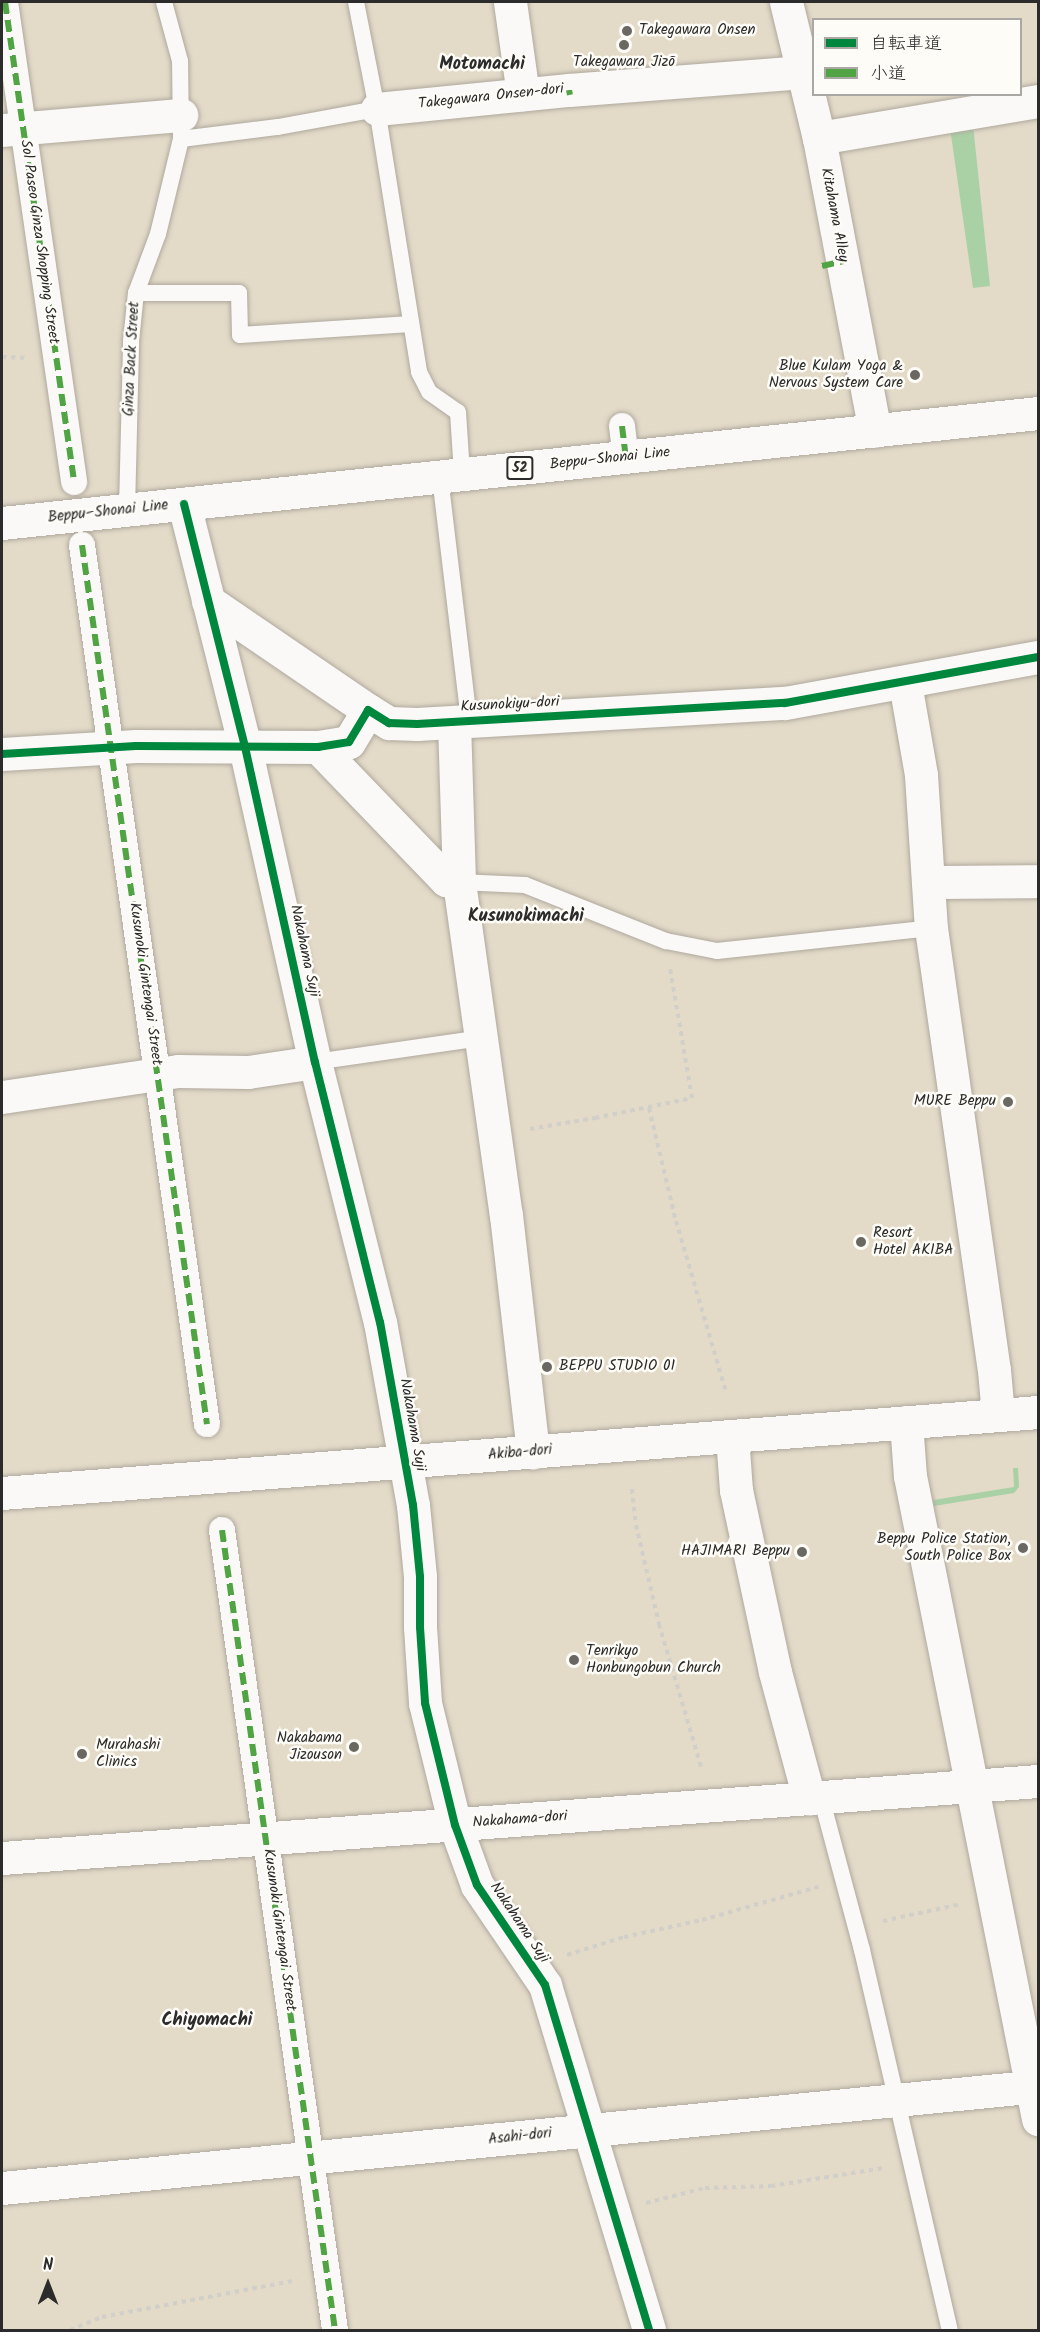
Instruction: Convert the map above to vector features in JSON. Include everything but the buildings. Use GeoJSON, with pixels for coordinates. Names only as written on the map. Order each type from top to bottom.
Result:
{"type":"FeatureCollection","features":[{"type":"Feature","properties":{"kind":"street","name":"Sol Paseo Ginza Shopping Street"},"geometry":{"type":"LineString","coordinates":[[5,2],[12,129],[74,482]]}},
{"type":"Feature","properties":{"kind":"street"},"geometry":{"type":"LineString","coordinates":[[510,2],[523,94]]}},
{"type":"Feature","properties":{"kind":"street","name":"Kitahama Alley"},"geometry":{"type":"LineString","coordinates":[[786,2],[819,138],[833,263],[875,431]]}},
{"type":"Feature","properties":{"kind":"street","name":"Takegawara Onsen-dori"},"geometry":{"type":"LineString","coordinates":[[377,109],[523,94],[803,72]]}},
{"type":"Feature","properties":{"kind":"street"},"geometry":{"type":"LineString","coordinates":[[819,138],[1038,101]]}},
{"type":"Feature","properties":{"kind":"street","name":"Takegawara Onsen-dori"},"geometry":{"type":"LineString","coordinates":[[12,129],[181,127]]}},
{"type":"Feature","properties":{"kind":"street","name":"Beppu–Shonai Line"},"geometry":{"type":"LineString","coordinates":[[2,523],[451,476],[624,442],[875,431],[1038,413]]}},
{"type":"Feature","properties":{"kind":"street","name":"Nakahama Suji"},"geometry":{"type":"LineString","coordinates":[[184,504],[245,747],[315,1062],[380,1322],[413,1505],[420,1577],[420,1627],[425,1703],[455,1825],[477,1885],[545,1985],[649,2331]]}},
{"type":"Feature","properties":{"kind":"street","name":"Kusunoki Gintengai Street"},"geometry":{"type":"LineString","coordinates":[[82,545],[207,1424]]}},
{"type":"Feature","properties":{"kind":"street","name":"Kusunokiyu-dori"},"geometry":{"type":"LineString","coordinates":[[208,601],[389,723],[462,722],[785,704],[1038,657]]}},
{"type":"Feature","properties":{"kind":"street"},"geometry":{"type":"LineString","coordinates":[[905,682],[921,776],[931,928],[994,1370],[998,1415]]}},
{"type":"Feature","properties":{"kind":"street"},"geometry":{"type":"LineString","coordinates":[[2,754],[111,748],[318,747],[349,742],[368,710]]}},
{"type":"Feature","properties":{"kind":"street"},"geometry":{"type":"LineString","coordinates":[[462,722],[459,882],[494,1134],[533,1452]]}},
{"type":"Feature","properties":{"kind":"street"},"geometry":{"type":"LineString","coordinates":[[318,747],[446,880],[459,882]]}},
{"type":"Feature","properties":{"kind":"street"},"geometry":{"type":"LineString","coordinates":[[928,882],[1038,881]]}},
{"type":"Feature","properties":{"kind":"street"},"geometry":{"type":"LineString","coordinates":[[2,1097],[178,1071],[248,1072],[315,1062]]}},
{"type":"Feature","properties":{"kind":"street","name":"Akiba-dori"},"geometry":{"type":"LineString","coordinates":[[2,1494],[1038,1412]]}},
{"type":"Feature","properties":{"kind":"street"},"geometry":{"type":"LineString","coordinates":[[906,1422],[910,1476],[1035,2086],[1038,2119]]}},
{"type":"Feature","properties":{"kind":"street"},"geometry":{"type":"LineString","coordinates":[[732,1436],[741,1513],[775,1672],[815,1798]]}},
{"type":"Feature","properties":{"kind":"street","name":"Kusunoki Gintengai Street"},"geometry":{"type":"LineString","coordinates":[[222,1530],[335,2331]]}},
{"type":"Feature","properties":{"kind":"street","name":"Nakahama-dori"},"geometry":{"type":"LineString","coordinates":[[2,1858],[1038,1781]]}},
{"type":"Feature","properties":{"kind":"street","name":"Asahi-dori"},"geometry":{"type":"LineString","coordinates":[[2,2188],[1035,2086]]}},
{"type":"Feature","properties":{"kind":"lane","name":"Ginza Back Street"},"geometry":{"type":"LineString","coordinates":[[127,510],[130,341],[136,293],[158,234],[181,127],[180,61],[164,2]]}},
{"type":"Feature","properties":{"kind":"lane"},"geometry":{"type":"LineString","coordinates":[[356,2],[377,109],[411,324],[423,384],[429,393],[458,412],[451,476],[462,722]]}},
{"type":"Feature","properties":{"kind":"lane","name":"Takegawara Onsen-dori"},"geometry":{"type":"LineString","coordinates":[[181,127],[278,127],[377,109]]}},
{"type":"Feature","properties":{"kind":"lane"},"geometry":{"type":"LineString","coordinates":[[136,293],[239,293],[240,335],[411,324]]}},
{"type":"Feature","properties":{"kind":"lane"},"geometry":{"type":"LineString","coordinates":[[459,882],[525,885],[666,940],[717,951],[931,928]]}},
{"type":"Feature","properties":{"kind":"lane"},"geometry":{"type":"LineString","coordinates":[[315,1062],[481,1038]]}},
{"type":"Feature","properties":{"kind":"lane"},"geometry":{"type":"LineString","coordinates":[[815,1798],[843,1880],[856,1927],[913,2163],[950,2331]]}},
{"type":"Feature","properties":{"kind":"path"},"geometry":{"type":"LineString","coordinates":[[494,1134],[649,1108],[692,1098],[666,940]]}},
{"type":"Feature","properties":{"kind":"path"},"geometry":{"type":"LineString","coordinates":[[649,1108],[676,1221],[726,1392]]}},
{"type":"Feature","properties":{"kind":"path"},"geometry":{"type":"LineString","coordinates":[[632,1489],[636,1525],[656,1614],[699,1759],[708,1806]]}},
{"type":"Feature","properties":{"kind":"path"},"geometry":{"type":"LineString","coordinates":[[534,1971],[576,1951],[702,1920],[843,1880]]}},
{"type":"Feature","properties":{"kind":"path"},"geometry":{"type":"LineString","coordinates":[[856,1927],[995,1897]]}},
{"type":"Feature","properties":{"kind":"path"},"geometry":{"type":"LineString","coordinates":[[616,2217],[667,2196],[705,2188],[771,2186],[913,2163]]}},
{"type":"Feature","properties":{"kind":"path"},"geometry":{"type":"LineString","coordinates":[[70,2331],[102,2317],[246,2288],[328,2276]]}},
{"type":"Feature","properties":{"kind":"green space"},"geometry":{"type":"Polygon","coordinates":[[[973,125],[990,286],[973,288],[950,128],[973,125]]]}},
{"type":"Feature","properties":{"kind":"green space"},"geometry":{"type":"Polygon","coordinates":[[[1013,1468],[1018,1468],[1019,1487],[1014,1493],[934,1506],[933,1500],[1014,1487],[1013,1468]]]}},
{"type":"Feature","properties":{"kind":"marked path"},"geometry":{"type":"LineString","coordinates":[[5,2],[74,482]]}},
{"type":"Feature","properties":{"kind":"marked path"},"geometry":{"type":"LineString","coordinates":[[569,90],[570,95]]}},
{"type":"Feature","properties":{"kind":"marked path"},"geometry":{"type":"LineString","coordinates":[[822,266],[843,261]]}},
{"type":"Feature","properties":{"kind":"marked path"},"geometry":{"type":"LineString","coordinates":[[622,426],[626,457]]}},
{"type":"Feature","properties":{"kind":"marked path"},"geometry":{"type":"LineString","coordinates":[[82,545],[207,1424]]}},
{"type":"Feature","properties":{"kind":"marked path"},"geometry":{"type":"LineString","coordinates":[[222,1530],[335,2330]]}},
{"type":"Feature","properties":{"kind":"cycle path"},"geometry":{"type":"LineString","coordinates":[[184,504],[245,747],[315,1062],[380,1322],[413,1505],[420,1577],[420,1627],[425,1703],[455,1825],[477,1885],[545,1985],[649,2330]]}},
{"type":"Feature","properties":{"kind":"cycle path"},"geometry":{"type":"LineString","coordinates":[[2,754],[136,746],[318,747],[349,742],[368,710],[389,723],[417,724],[785,703],[1038,657]]}},
{"type":"Feature","properties":{"kind":"place","name":"Takegawara Onsen"},"geometry":{"type":"Point","coordinates":[627,31]}},
{"type":"Feature","properties":{"kind":"place","name":"Takegawara Jizō"},"geometry":{"type":"Point","coordinates":[624,45]}},
{"type":"Feature","properties":{"kind":"place","name":"Blue Kulam Yoga & Nervous System Care"},"geometry":{"type":"Point","coordinates":[915,375]}},
{"type":"Feature","properties":{"kind":"place","name":"MURE Beppu"},"geometry":{"type":"Point","coordinates":[1008,1102]}},
{"type":"Feature","properties":{"kind":"place","name":"Resort Hotel AKIBA"},"geometry":{"type":"Point","coordinates":[861,1242]}},
{"type":"Feature","properties":{"kind":"place","name":"BEPPU STUDIO 01"},"geometry":{"type":"Point","coordinates":[547,1367]}},
{"type":"Feature","properties":{"kind":"place","name":"Beppu Police Station, South Police Box"},"geometry":{"type":"Point","coordinates":[1023,1548]}},
{"type":"Feature","properties":{"kind":"place","name":"HAJIMARI Beppu"},"geometry":{"type":"Point","coordinates":[802,1552]}},
{"type":"Feature","properties":{"kind":"place","name":"Tenrikyo Honbungobun Church"},"geometry":{"type":"Point","coordinates":[574,1660]}},
{"type":"Feature","properties":{"kind":"place","name":"Nakabama Jizouson"},"geometry":{"type":"Point","coordinates":[354,1747]}},
{"type":"Feature","properties":{"kind":"place","name":"Murahashi Clinics"},"geometry":{"type":"Point","coordinates":[82,1754]}},
{"type":"Feature","properties":{"kind":"district","name":"Motomachi"},"geometry":{"type":"Point","coordinates":[482,65]}},
{"type":"Feature","properties":{"kind":"district","name":"Kusunokimachi"},"geometry":{"type":"Point","coordinates":[526,917]}},
{"type":"Feature","properties":{"kind":"district","name":"Chiyomachi"},"geometry":{"type":"Point","coordinates":[207,2021]}}]}
